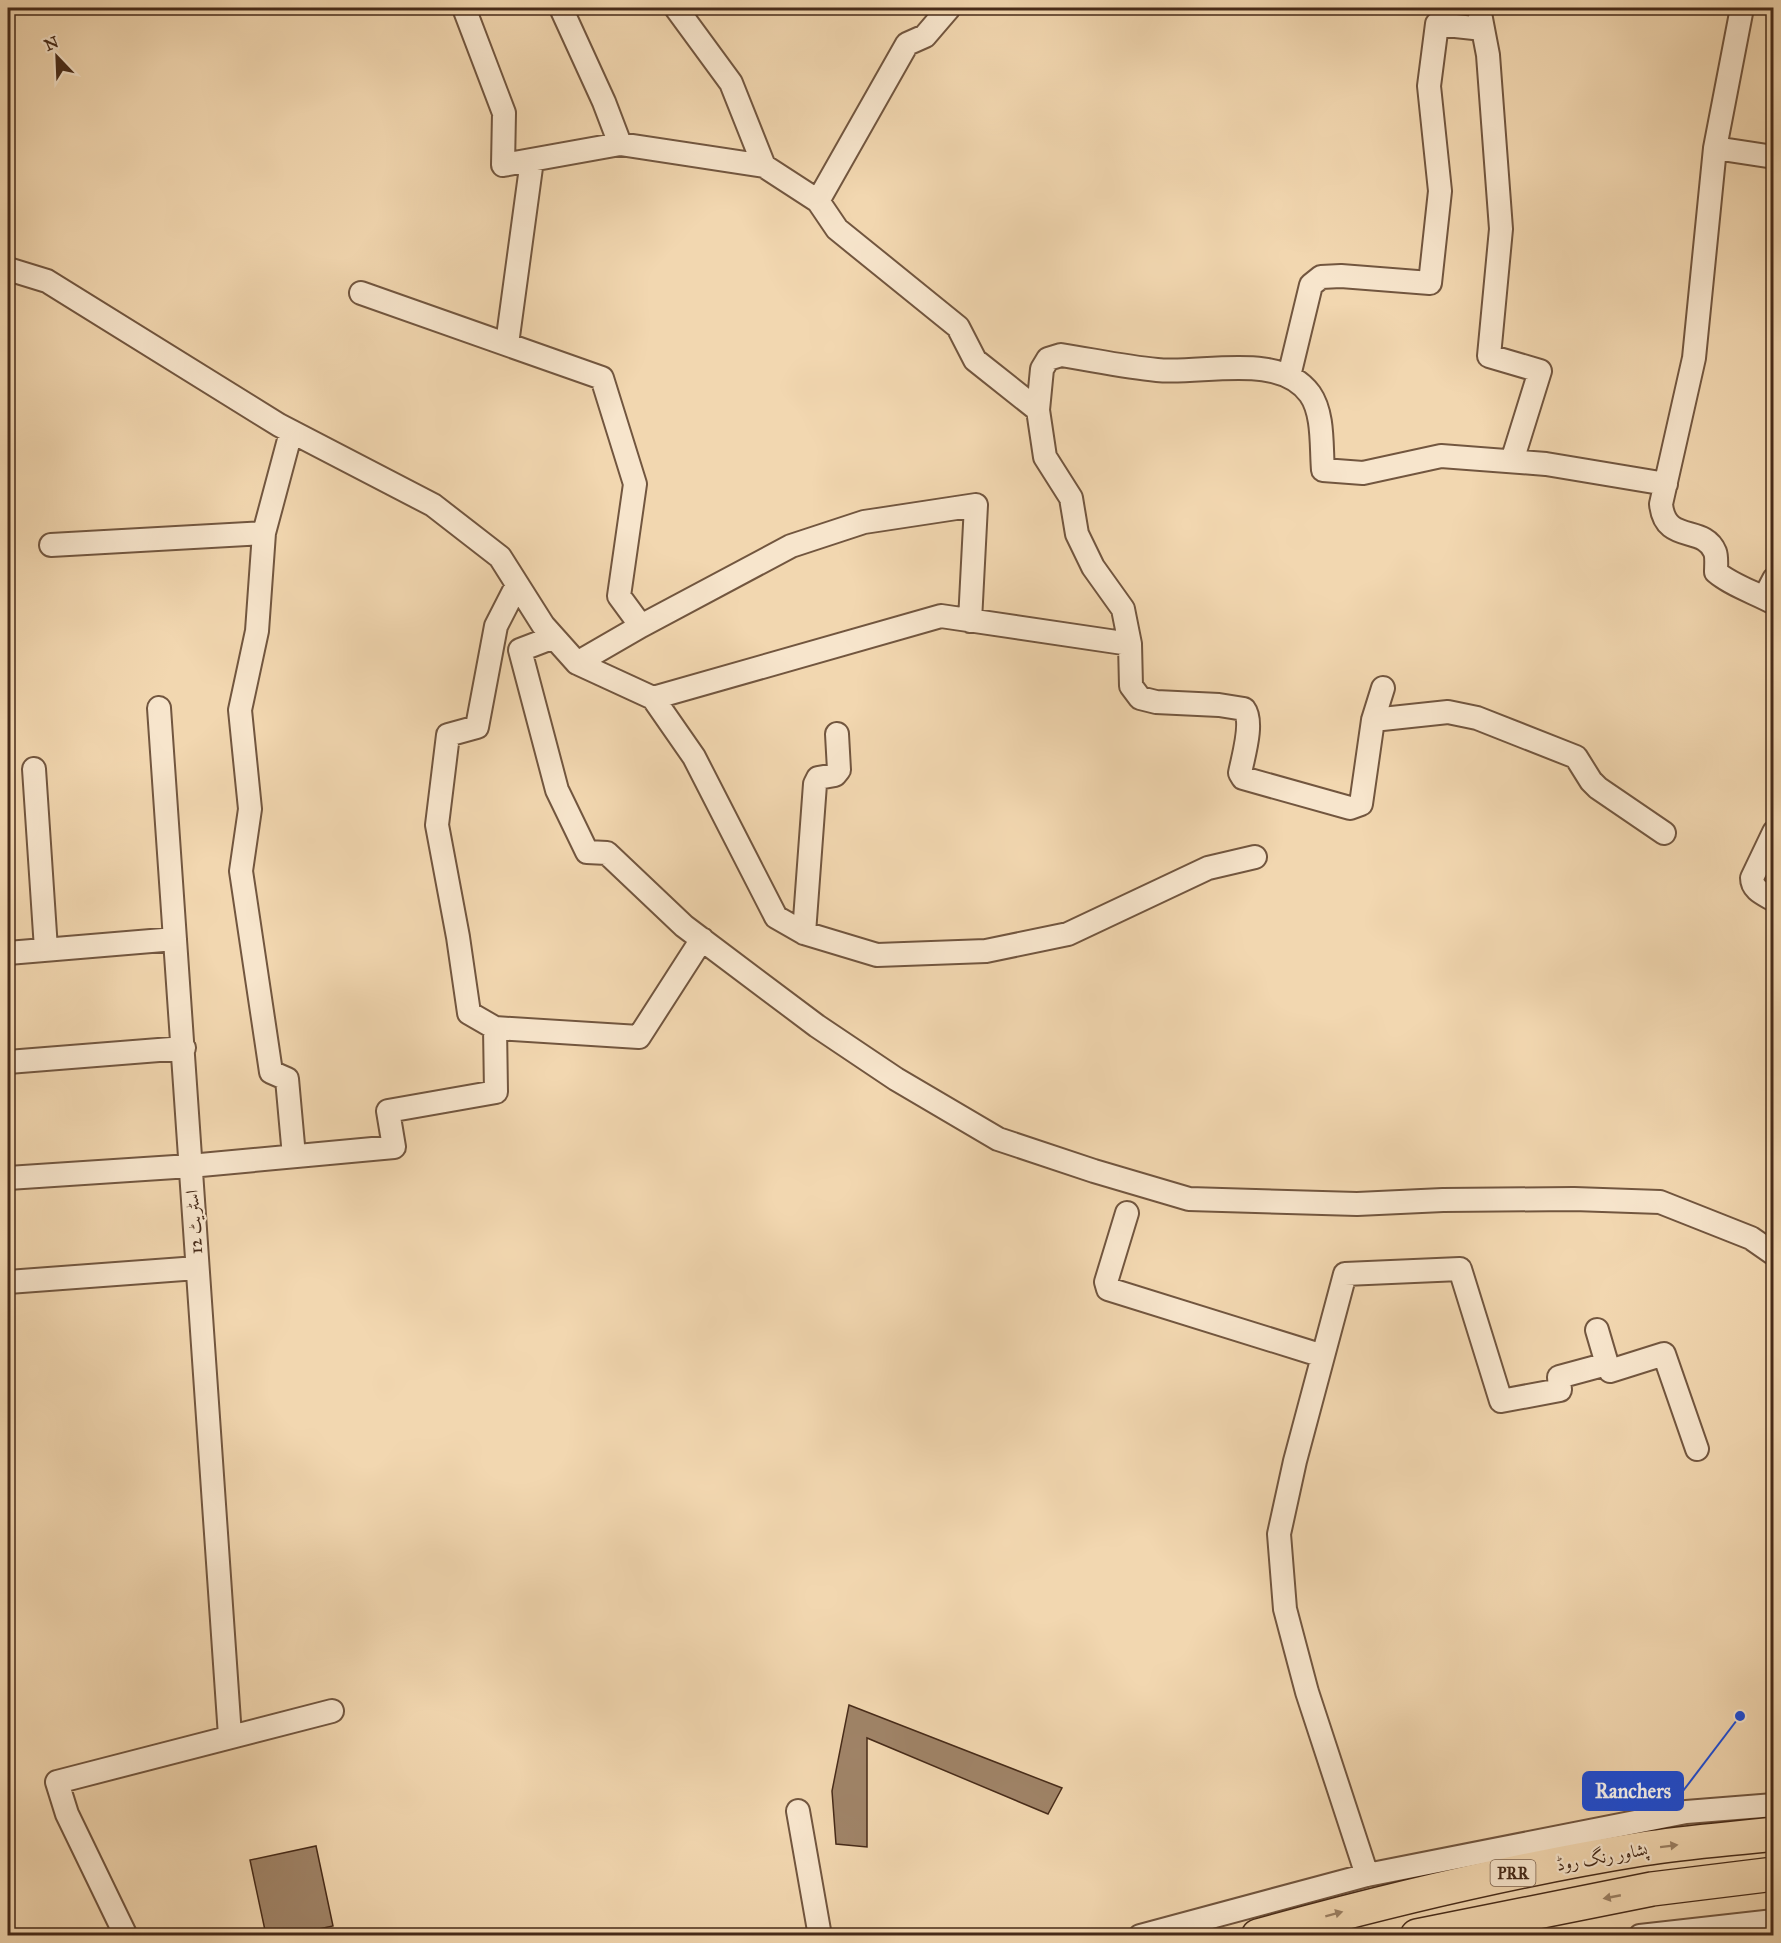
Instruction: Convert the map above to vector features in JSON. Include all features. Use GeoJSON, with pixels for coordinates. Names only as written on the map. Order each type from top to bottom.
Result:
{"type":"FeatureCollection","features":[{"type":"Feature","properties":{"kind":"highway","name":"پشاور رنگ روڈ"},"geometry":{"type":"LineString","coordinates":[[1258,1935],[1373,1904],[1493,1877],[1643,1849],[1773,1834]]}},
{"type":"Feature","properties":{"kind":"highway","name":"PRR"},"geometry":{"type":"LineString","coordinates":[[1417,1935],[1652,1889],[1773,1874]]}},
{"type":"Feature","properties":{"kind":"street"},"geometry":{"type":"LineString","coordinates":[[464,8],[504,113],[503,165],[620,144],[764,166],[818,201],[837,229],[958,327],[975,360],[1038,410]]}},
{"type":"Feature","properties":{"kind":"street"},"geometry":{"type":"LineString","coordinates":[[561,8],[604,102],[620,144]]}},
{"type":"Feature","properties":{"kind":"street"},"geometry":{"type":"LineString","coordinates":[[676,8],[731,83],[764,166]]}},
{"type":"Feature","properties":{"kind":"street"},"geometry":{"type":"LineString","coordinates":[[818,201],[907,44],[925,36],[948,8]]}},
{"type":"Feature","properties":{"kind":"street"},"geometry":{"type":"LineString","coordinates":[[1742,8],[1715,148],[1694,358],[1661,504],[1662,515],[1670,527],[1701,538],[1710,544],[1716,553],[1716,572],[1723,578],[1770,593]]}},
{"type":"Feature","properties":{"kind":"street"},"geometry":{"type":"LineString","coordinates":[[1289,376],[1311,285],[1321,277],[1341,276],[1430,283],[1440,190],[1429,86],[1437,24],[1481,18],[1488,55],[1502,229],[1489,356],[1540,371],[1512,461]]}},
{"type":"Feature","properties":{"kind":"street"},"geometry":{"type":"LineString","coordinates":[[1715,148],[1773,157]]}},
{"type":"Feature","properties":{"kind":"street"},"geometry":{"type":"LineString","coordinates":[[507,344],[532,160]]}},
{"type":"Feature","properties":{"kind":"street"},"geometry":{"type":"LineString","coordinates":[[8,269],[47,281],[291,432],[433,505],[500,557],[543,625],[577,663],[653,699],[694,757],[776,917],[804,933],[878,955],[986,951],[1068,934],[1209,868],[1255,857]]}},
{"type":"Feature","properties":{"kind":"street"},"geometry":{"type":"LineString","coordinates":[[361,293],[602,378],[635,484],[619,596],[641,626]]}},
{"type":"Feature","properties":{"kind":"street"},"geometry":{"type":"LineString","coordinates":[[1383,688],[1373,720],[1361,804],[1350,808],[1246,780],[1240,773],[1248,726],[1244,709],[1220,705],[1156,702],[1140,698],[1131,687],[1130,644],[1123,609],[1093,567],[1077,534],[1071,498],[1045,457],[1038,410],[1042,369],[1047,359],[1061,356],[1159,370],[1255,367],[1289,376],[1310,394],[1318,413],[1323,470],[1364,473],[1441,456],[1546,464],[1666,484]]}},
{"type":"Feature","properties":{"kind":"street"},"geometry":{"type":"LineString","coordinates":[[291,432],[264,533],[257,631],[240,710],[250,808],[241,871],[271,1072],[287,1079],[294,1156]]}},
{"type":"Feature","properties":{"kind":"street"},"geometry":{"type":"LineString","coordinates":[[577,663],[791,546],[864,522],[976,505],[970,621]]}},
{"type":"Feature","properties":{"kind":"street"},"geometry":{"type":"LineString","coordinates":[[51,545],[264,533]]}},
{"type":"Feature","properties":{"kind":"street"},"geometry":{"type":"LineString","coordinates":[[518,585],[496,626],[477,726],[448,735],[437,825],[458,937],[469,1013],[495,1028],[639,1036],[702,939]]}},
{"type":"Feature","properties":{"kind":"street"},"geometry":{"type":"LineString","coordinates":[[653,699],[940,616],[1130,644]]}},
{"type":"Feature","properties":{"kind":"street"},"geometry":{"type":"LineString","coordinates":[[554,637],[520,650],[557,790],[587,852],[607,853],[684,926],[817,1026],[896,1079],[998,1138],[1094,1171],[1189,1199],[1357,1204],[1443,1200],[1574,1199],[1660,1202],[1751,1238],[1773,1254]]}},
{"type":"Feature","properties":{"kind":"street","name":"اسٹریٹ 12"},"geometry":{"type":"LineString","coordinates":[[159,708],[231,1736]]}},
{"type":"Feature","properties":{"kind":"street"},"geometry":{"type":"LineString","coordinates":[[1373,720],[1448,712],[1496,725],[1576,757],[1591,782],[1598,788],[1664,832]]}},
{"type":"Feature","properties":{"kind":"street"},"geometry":{"type":"LineString","coordinates":[[804,933],[815,784],[818,778],[835,775],[839,770],[837,734]]}},
{"type":"Feature","properties":{"kind":"street"},"geometry":{"type":"LineString","coordinates":[[34,769],[46,949]]}},
{"type":"Feature","properties":{"kind":"street"},"geometry":{"type":"LineString","coordinates":[[1773,832],[1752,878],[1752,884],[1754,888],[1773,900]]}},
{"type":"Feature","properties":{"kind":"street"},"geometry":{"type":"LineString","coordinates":[[8,953],[175,939]]}},
{"type":"Feature","properties":{"kind":"street"},"geometry":{"type":"LineString","coordinates":[[8,1178],[190,1166],[394,1147],[388,1111],[496,1092],[495,1028]]}},
{"type":"Feature","properties":{"kind":"street"},"geometry":{"type":"LineString","coordinates":[[8,1062],[184,1048]]}},
{"type":"Feature","properties":{"kind":"street"},"geometry":{"type":"LineString","coordinates":[[1127,1213],[1106,1282],[1108,1289],[1323,1356]]}},
{"type":"Feature","properties":{"kind":"street"},"geometry":{"type":"LineString","coordinates":[[8,1282],[198,1268]]}},
{"type":"Feature","properties":{"kind":"street"},"geometry":{"type":"LineString","coordinates":[[1367,1875],[1307,1692],[1285,1609],[1279,1534],[1295,1461],[1345,1274],[1460,1269],[1501,1401],[1560,1390],[1559,1377],[1607,1364]]}},
{"type":"Feature","properties":{"kind":"street"},"geometry":{"type":"LineString","coordinates":[[1597,1330],[1610,1371],[1664,1354],[1697,1449]]}},
{"type":"Feature","properties":{"kind":"street"},"geometry":{"type":"LineString","coordinates":[[126,1935],[67,1814],[57,1782],[332,1711]]}},
{"type":"Feature","properties":{"kind":"street"},"geometry":{"type":"LineString","coordinates":[[1140,1935],[1367,1875],[1686,1812],[1773,1805]]}},
{"type":"Feature","properties":{"kind":"street"},"geometry":{"type":"LineString","coordinates":[[798,1811],[820,1935]]}},
{"type":"Feature","properties":{"kind":"street"},"geometry":{"type":"LineString","coordinates":[[1640,1935],[1773,1922]]}},
{"type":"Feature","properties":{"kind":"building"},"geometry":{"type":"Polygon","coordinates":[[[849,1705],[1062,1788],[1048,1814],[867,1738],[867,1847],[836,1844],[832,1791],[849,1705]]]}},
{"type":"Feature","properties":{"kind":"building"},"geometry":{"type":"Polygon","coordinates":[[[316,1846],[333,1926],[290,1935],[266,1935],[250,1860],[316,1846]]]}},
{"type":"Feature","properties":{"kind":"place","name":"Ranchers"},"geometry":{"type":"Point","coordinates":[1740,1716]}}]}
